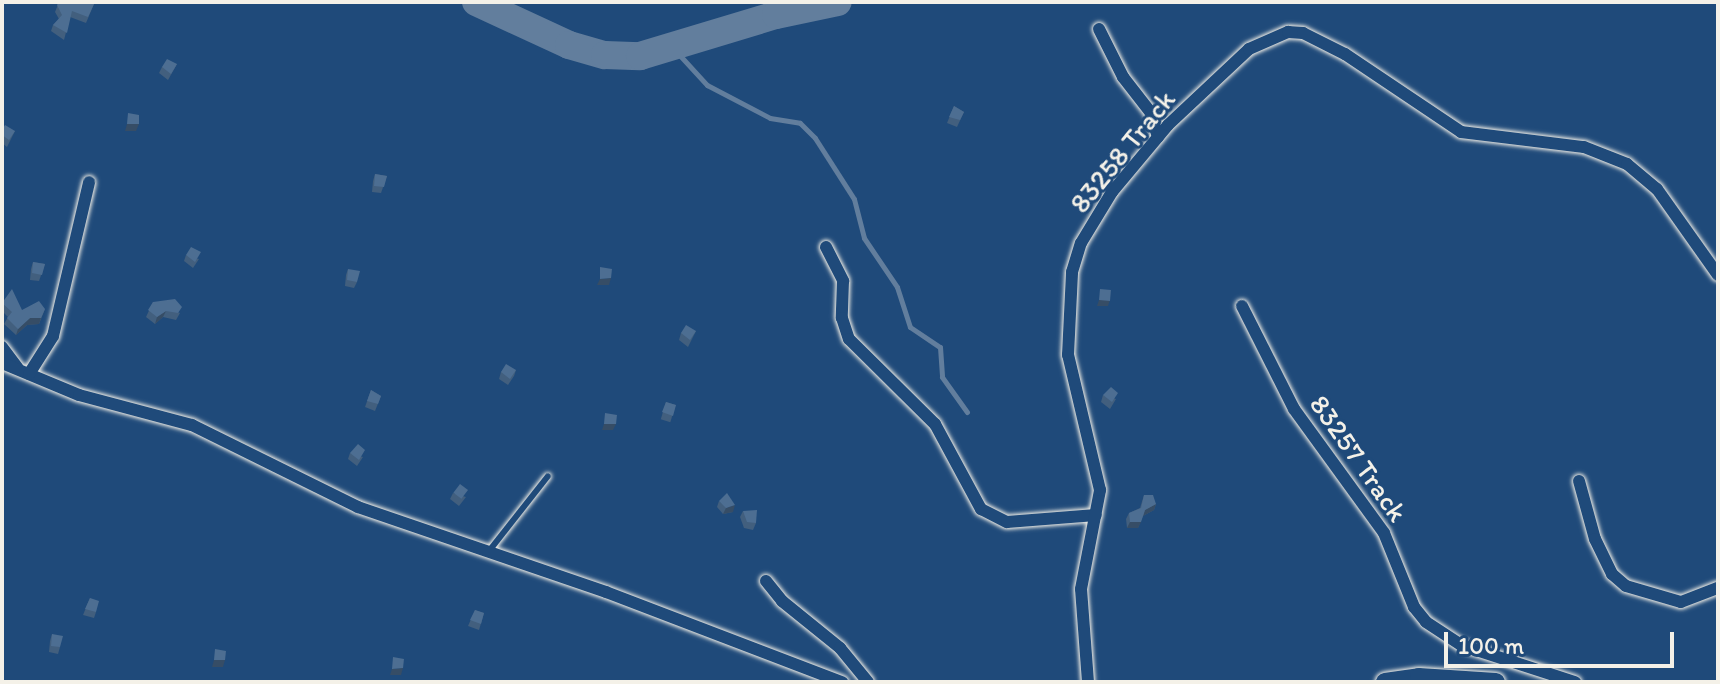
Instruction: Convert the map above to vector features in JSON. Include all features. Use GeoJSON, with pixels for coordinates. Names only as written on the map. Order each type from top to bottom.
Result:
{"type":"FeatureCollection","features":[{"type":"Feature","properties":{"kind":"street"},"geometry":{"type":"LineString","coordinates":[[1099,29],[1123,77],[1151,113],[1158,137]]}},
{"type":"Feature","properties":{"kind":"street","name":"83258 Track"},"geometry":{"type":"LineString","coordinates":[[1088,682],[1081,589],[1096,515],[1098,474],[1068,355],[1072,272],[1097,213],[1158,137],[1249,49],[1288,32],[1303,33],[1345,54],[1461,132],[1584,147],[1627,164],[1657,189],[1718,275]]}},
{"type":"Feature","properties":{"kind":"street"},"geometry":{"type":"LineString","coordinates":[[24,372],[53,336],[89,182]]}},
{"type":"Feature","properties":{"kind":"street"},"geometry":{"type":"LineString","coordinates":[[826,247],[843,281],[843,328],[849,339],[935,424],[981,509],[1007,522],[1096,515]]}},
{"type":"Feature","properties":{"kind":"street","name":"83257 Track"},"geometry":{"type":"LineString","coordinates":[[1242,306],[1294,409],[1384,533],[1409,597],[1426,622],[1472,650],[1536,665],[1575,682]]}},
{"type":"Feature","properties":{"kind":"street"},"geometry":{"type":"LineString","coordinates":[[2,347],[24,372]]}},
{"type":"Feature","properties":{"kind":"street"},"geometry":{"type":"LineString","coordinates":[[2,363],[79,395],[192,425],[324,493],[842,682]]}},
{"type":"Feature","properties":{"kind":"street"},"geometry":{"type":"LineString","coordinates":[[1579,481],[1595,539],[1612,574],[1626,586],[1681,602],[1718,588]]}},
{"type":"Feature","properties":{"kind":"street"},"geometry":{"type":"LineString","coordinates":[[766,581],[782,601],[840,648],[868,682]]}},
{"type":"Feature","properties":{"kind":"street"},"geometry":{"type":"LineString","coordinates":[[1385,682],[1419,677],[1496,682]]}},
{"type":"Feature","properties":{"kind":"lane"},"geometry":{"type":"LineString","coordinates":[[489,552],[548,476]]}},
{"type":"Feature","properties":{"kind":"building"},"geometry":{"type":"Polygon","coordinates":[[[59,2],[94,4],[88,17],[72,11],[67,33],[53,25],[62,15],[57,5],[59,2]]]}},
{"type":"Feature","properties":{"kind":"building"},"geometry":{"type":"Polygon","coordinates":[[[167,59],[177,64],[171,74],[162,67],[167,59]]]}},
{"type":"Feature","properties":{"kind":"building"},"geometry":{"type":"Polygon","coordinates":[[[954,106],[964,112],[960,120],[949,117],[954,106]]]}},
{"type":"Feature","properties":{"kind":"building"},"geometry":{"type":"Polygon","coordinates":[[[128,113],[139,115],[139,124],[127,124],[128,113]]]}},
{"type":"Feature","properties":{"kind":"building"},"geometry":{"type":"Polygon","coordinates":[[[5,125],[15,131],[9,140],[2,135],[5,125]]]}},
{"type":"Feature","properties":{"kind":"building"},"geometry":{"type":"Polygon","coordinates":[[[375,174],[387,176],[384,187],[374,186],[375,174]]]}},
{"type":"Feature","properties":{"kind":"building"},"geometry":{"type":"Polygon","coordinates":[[[191,247],[201,252],[195,262],[186,255],[191,247]]]}},
{"type":"Feature","properties":{"kind":"building"},"geometry":{"type":"Polygon","coordinates":[[[33,262],[45,264],[42,275],[32,273],[33,262]]]}},
{"type":"Feature","properties":{"kind":"building"},"geometry":{"type":"Polygon","coordinates":[[[600,267],[612,269],[611,278],[600,279],[600,267]]]}},
{"type":"Feature","properties":{"kind":"building"},"geometry":{"type":"Polygon","coordinates":[[[348,269],[360,271],[357,282],[347,280],[348,269]]]}},
{"type":"Feature","properties":{"kind":"building"},"geometry":{"type":"Polygon","coordinates":[[[12,289],[22,310],[39,301],[45,309],[41,318],[30,318],[18,329],[7,318],[12,312],[2,303],[12,289]]]}},
{"type":"Feature","properties":{"kind":"building"},"geometry":{"type":"Polygon","coordinates":[[[1100,289],[1111,290],[1110,301],[1099,300],[1100,289]]]}},
{"type":"Feature","properties":{"kind":"building"},"geometry":{"type":"Polygon","coordinates":[[[175,299],[182,307],[178,313],[166,311],[157,317],[148,310],[153,302],[175,299]]]}},
{"type":"Feature","properties":{"kind":"building"},"geometry":{"type":"Polygon","coordinates":[[[686,325],[696,331],[690,340],[681,333],[686,325]]]}},
{"type":"Feature","properties":{"kind":"building"},"geometry":{"type":"Polygon","coordinates":[[[506,364],[516,370],[510,379],[501,372],[506,364]]]}},
{"type":"Feature","properties":{"kind":"building"},"geometry":{"type":"Polygon","coordinates":[[[1111,387],[1118,393],[1112,402],[1103,395],[1111,387]]]}},
{"type":"Feature","properties":{"kind":"building"},"geometry":{"type":"Polygon","coordinates":[[[371,390],[381,396],[378,404],[367,401],[371,390]]]}},
{"type":"Feature","properties":{"kind":"building"},"geometry":{"type":"Polygon","coordinates":[[[666,402],[676,405],[673,416],[662,412],[666,402]]]}},
{"type":"Feature","properties":{"kind":"building"},"geometry":{"type":"Polygon","coordinates":[[[605,413],[617,415],[616,424],[604,424],[605,413]]]}},
{"type":"Feature","properties":{"kind":"building"},"geometry":{"type":"Polygon","coordinates":[[[358,444],[365,450],[359,460],[350,453],[358,444]]]}},
{"type":"Feature","properties":{"kind":"building"},"geometry":{"type":"Polygon","coordinates":[[[460,484],[468,490],[461,499],[453,493],[460,484]]]}},
{"type":"Feature","properties":{"kind":"building"},"geometry":{"type":"Polygon","coordinates":[[[727,493],[735,505],[726,508],[719,501],[727,493]]]}},
{"type":"Feature","properties":{"kind":"building"},"geometry":{"type":"Polygon","coordinates":[[[1144,495],[1153,495],[1156,504],[1145,510],[1141,522],[1130,522],[1129,513],[1141,508],[1144,495]]]}},
{"type":"Feature","properties":{"kind":"building"},"geometry":{"type":"Polygon","coordinates":[[[757,510],[756,523],[747,522],[743,511],[757,510]]]}},
{"type":"Feature","properties":{"kind":"building"},"geometry":{"type":"Polygon","coordinates":[[[90,598],[99,601],[96,612],[85,609],[90,598]]]}},
{"type":"Feature","properties":{"kind":"building"},"geometry":{"type":"Polygon","coordinates":[[[475,610],[484,613],[481,624],[470,620],[475,610]]]}},
{"type":"Feature","properties":{"kind":"building"},"geometry":{"type":"Polygon","coordinates":[[[52,634],[63,636],[60,647],[51,646],[52,634]]]}},
{"type":"Feature","properties":{"kind":"building"},"geometry":{"type":"Polygon","coordinates":[[[215,649],[226,651],[225,660],[214,660],[215,649]]]}},
{"type":"Feature","properties":{"kind":"building"},"geometry":{"type":"Polygon","coordinates":[[[393,657],[404,659],[403,668],[392,669],[393,657]]]}},
{"type":"Feature","properties":{"kind":"waterway"},"geometry":{"type":"LineString","coordinates":[[476,2],[569,45],[605,55],[640,56],[776,15],[838,2]]}},
{"type":"Feature","properties":{"kind":"waterway"},"geometry":{"type":"LineString","coordinates":[[674,49],[707,85],[770,118],[800,123],[815,138],[854,199],[864,238],[897,287],[910,327],[940,347],[942,377],[967,412]]}}]}
